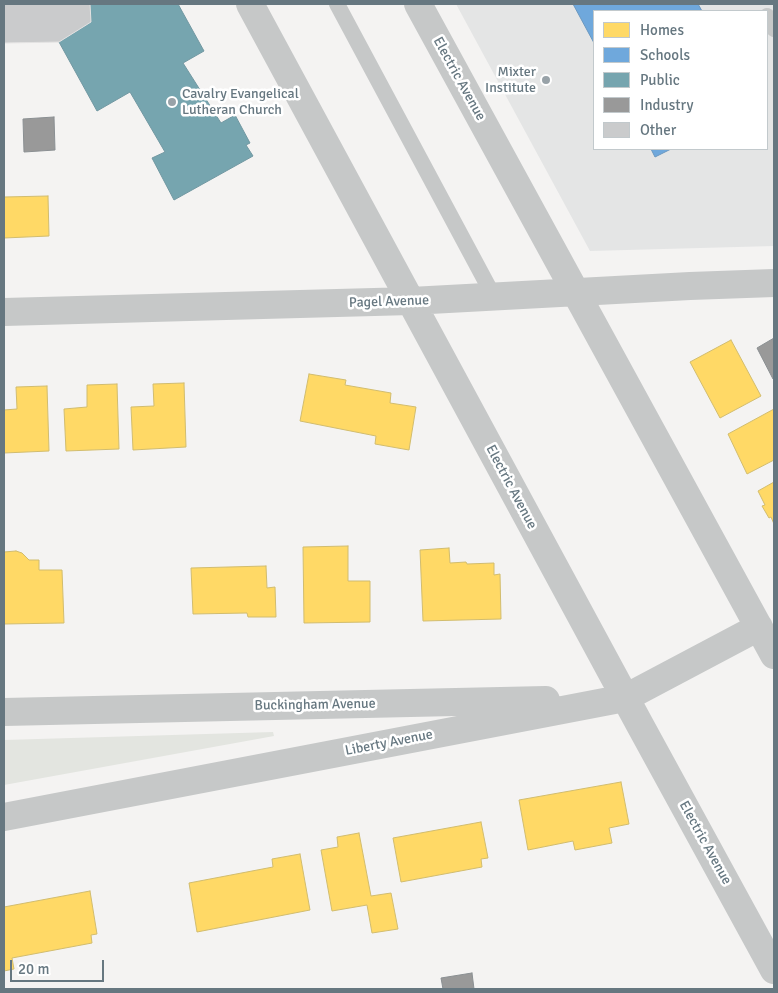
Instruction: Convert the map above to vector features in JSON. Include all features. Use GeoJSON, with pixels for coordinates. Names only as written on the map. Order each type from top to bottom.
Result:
{"type":"FeatureCollection","features":[{"type":"Feature","properties":{"kind":"street","name":"Electric Avenue"},"geometry":{"type":"LineString","coordinates":[[250,4],[774,970]]}},
{"type":"Feature","properties":{"kind":"street","name":"Electric Avenue"},"geometry":{"type":"LineString","coordinates":[[418,4],[774,655]]}},
{"type":"Feature","properties":{"kind":"street","name":"Pagel Avenue"},"geometry":{"type":"LineString","coordinates":[[4,312],[411,301],[774,283]]}},
{"type":"Feature","properties":{"kind":"street","name":"Liberty Avenue"},"geometry":{"type":"LineString","coordinates":[[4,817],[625,698],[759,627]]}},
{"type":"Feature","properties":{"kind":"street","name":"Buckingham Avenue"},"geometry":{"type":"LineString","coordinates":[[4,712],[625,698]]}},
{"type":"Feature","properties":{"kind":"lane"},"geometry":{"type":"LineString","coordinates":[[337,4],[494,297]]}},
{"type":"Feature","properties":{"kind":"shaded area","name":"Mixter Institute"},"geometry":{"type":"Polygon","coordinates":[[[456,4],[774,4],[774,246],[590,251],[456,4]]]}},
{"type":"Feature","properties":{"kind":"shaded area"},"geometry":{"type":"Polygon","coordinates":[[[273,732],[274,736],[4,785],[4,740],[273,732]]]}},
{"type":"Feature","properties":{"kind":"building: Homes"},"geometry":{"type":"Polygon","coordinates":[[[48,196],[49,236],[4,238],[4,197],[48,196]]]}},
{"type":"Feature","properties":{"kind":"building: Homes"},"geometry":{"type":"Polygon","coordinates":[[[731,340],[761,396],[720,418],[690,362],[731,340]]]}},
{"type":"Feature","properties":{"kind":"building: Homes"},"geometry":{"type":"Polygon","coordinates":[[[309,374],[346,380],[345,385],[391,393],[390,403],[416,407],[409,450],[375,444],[376,436],[300,421],[309,374]]]}},
{"type":"Feature","properties":{"kind":"building: Homes"},"geometry":{"type":"Polygon","coordinates":[[[184,383],[186,447],[133,450],[131,407],[154,406],[153,384],[184,383]]]}},
{"type":"Feature","properties":{"kind":"building: Homes"},"geometry":{"type":"Polygon","coordinates":[[[117,384],[119,449],[66,451],[64,409],[87,407],[87,385],[117,384]]]}},
{"type":"Feature","properties":{"kind":"building: Homes"},"geometry":{"type":"Polygon","coordinates":[[[47,386],[49,451],[4,453],[4,410],[17,409],[16,387],[47,386]]]}},
{"type":"Feature","properties":{"kind":"building: Homes"},"geometry":{"type":"Polygon","coordinates":[[[774,409],[774,460],[747,474],[728,434],[774,409]]]}},
{"type":"Feature","properties":{"kind":"building: Homes"},"geometry":{"type":"Polygon","coordinates":[[[774,482],[774,524],[762,506],[765,505],[758,491],[774,482]]]}},
{"type":"Feature","properties":{"kind":"building: Homes"},"geometry":{"type":"Polygon","coordinates":[[[348,546],[348,581],[370,581],[370,622],[304,623],[303,547],[348,546]]]}},
{"type":"Feature","properties":{"kind":"building: Homes"},"geometry":{"type":"Polygon","coordinates":[[[449,548],[450,563],[494,563],[494,575],[500,574],[501,619],[423,621],[420,550],[449,548]]]}},
{"type":"Feature","properties":{"kind":"building: Homes"},"geometry":{"type":"Polygon","coordinates":[[[16,551],[22,553],[29,560],[39,560],[39,570],[62,570],[64,623],[4,624],[4,552],[16,551]]]}},
{"type":"Feature","properties":{"kind":"building: Homes"},"geometry":{"type":"Polygon","coordinates":[[[266,566],[267,588],[275,587],[276,617],[248,617],[247,613],[193,614],[191,568],[266,566]]]}},
{"type":"Feature","properties":{"kind":"building: Homes"},"geometry":{"type":"Polygon","coordinates":[[[621,782],[629,824],[609,828],[612,843],[575,850],[573,841],[528,850],[519,800],[621,782]]]}},
{"type":"Feature","properties":{"kind":"building: Homes"},"geometry":{"type":"Polygon","coordinates":[[[481,822],[488,858],[481,859],[482,867],[401,882],[393,838],[481,822]]]}},
{"type":"Feature","properties":{"kind":"building: Homes"},"geometry":{"type":"Polygon","coordinates":[[[359,833],[371,896],[391,893],[398,929],[372,933],[367,905],[332,911],[321,850],[338,847],[337,837],[359,833]]]}},
{"type":"Feature","properties":{"kind":"building: Homes"},"geometry":{"type":"Polygon","coordinates":[[[300,854],[310,910],[197,932],[189,883],[273,867],[272,859],[300,854]]]}},
{"type":"Feature","properties":{"kind":"building: Homes"},"geometry":{"type":"Polygon","coordinates":[[[90,891],[97,934],[91,935],[92,943],[12,958],[14,969],[4,971],[4,907],[90,891]]]}},
{"type":"Feature","properties":{"kind":"building: Schools"},"geometry":{"type":"Polygon","coordinates":[[[573,4],[698,4],[701,10],[593,10],[593,41],[573,4]]]}},
{"type":"Feature","properties":{"kind":"building: Schools"},"geometry":{"type":"Polygon","coordinates":[[[652,150],[669,150],[655,157],[652,150]]]}},
{"type":"Feature","properties":{"kind":"building: Public","name":"Cavalry Evangelical Lutheran Church"},"geometry":{"type":"Polygon","coordinates":[[[90,4],[178,4],[204,51],[183,63],[221,123],[235,115],[250,143],[246,145],[253,156],[174,200],[152,158],[165,152],[130,92],[97,111],[59,42],[91,22],[90,4]]]}},
{"type":"Feature","properties":{"kind":"building: Industry"},"geometry":{"type":"Polygon","coordinates":[[[54,117],[55,150],[24,152],[23,119],[54,117]]]}},
{"type":"Feature","properties":{"kind":"building: Industry"},"geometry":{"type":"Polygon","coordinates":[[[774,338],[774,379],[773,379],[757,348],[774,338]]]}},
{"type":"Feature","properties":{"kind":"building: Industry"},"geometry":{"type":"Polygon","coordinates":[[[472,973],[474,989],[443,989],[441,978],[472,973]]]}},
{"type":"Feature","properties":{"kind":"building: Other"},"geometry":{"type":"Polygon","coordinates":[[[4,4],[90,4],[91,22],[59,42],[4,43],[4,4]]]}},
{"type":"Feature","properties":{"kind":"place","name":"Mixter Institute"},"geometry":{"type":"Point","coordinates":[546,80]}},
{"type":"Feature","properties":{"kind":"place","name":"Cavalry Evangelical Lutheran Church"},"geometry":{"type":"Point","coordinates":[172,102]}}]}
